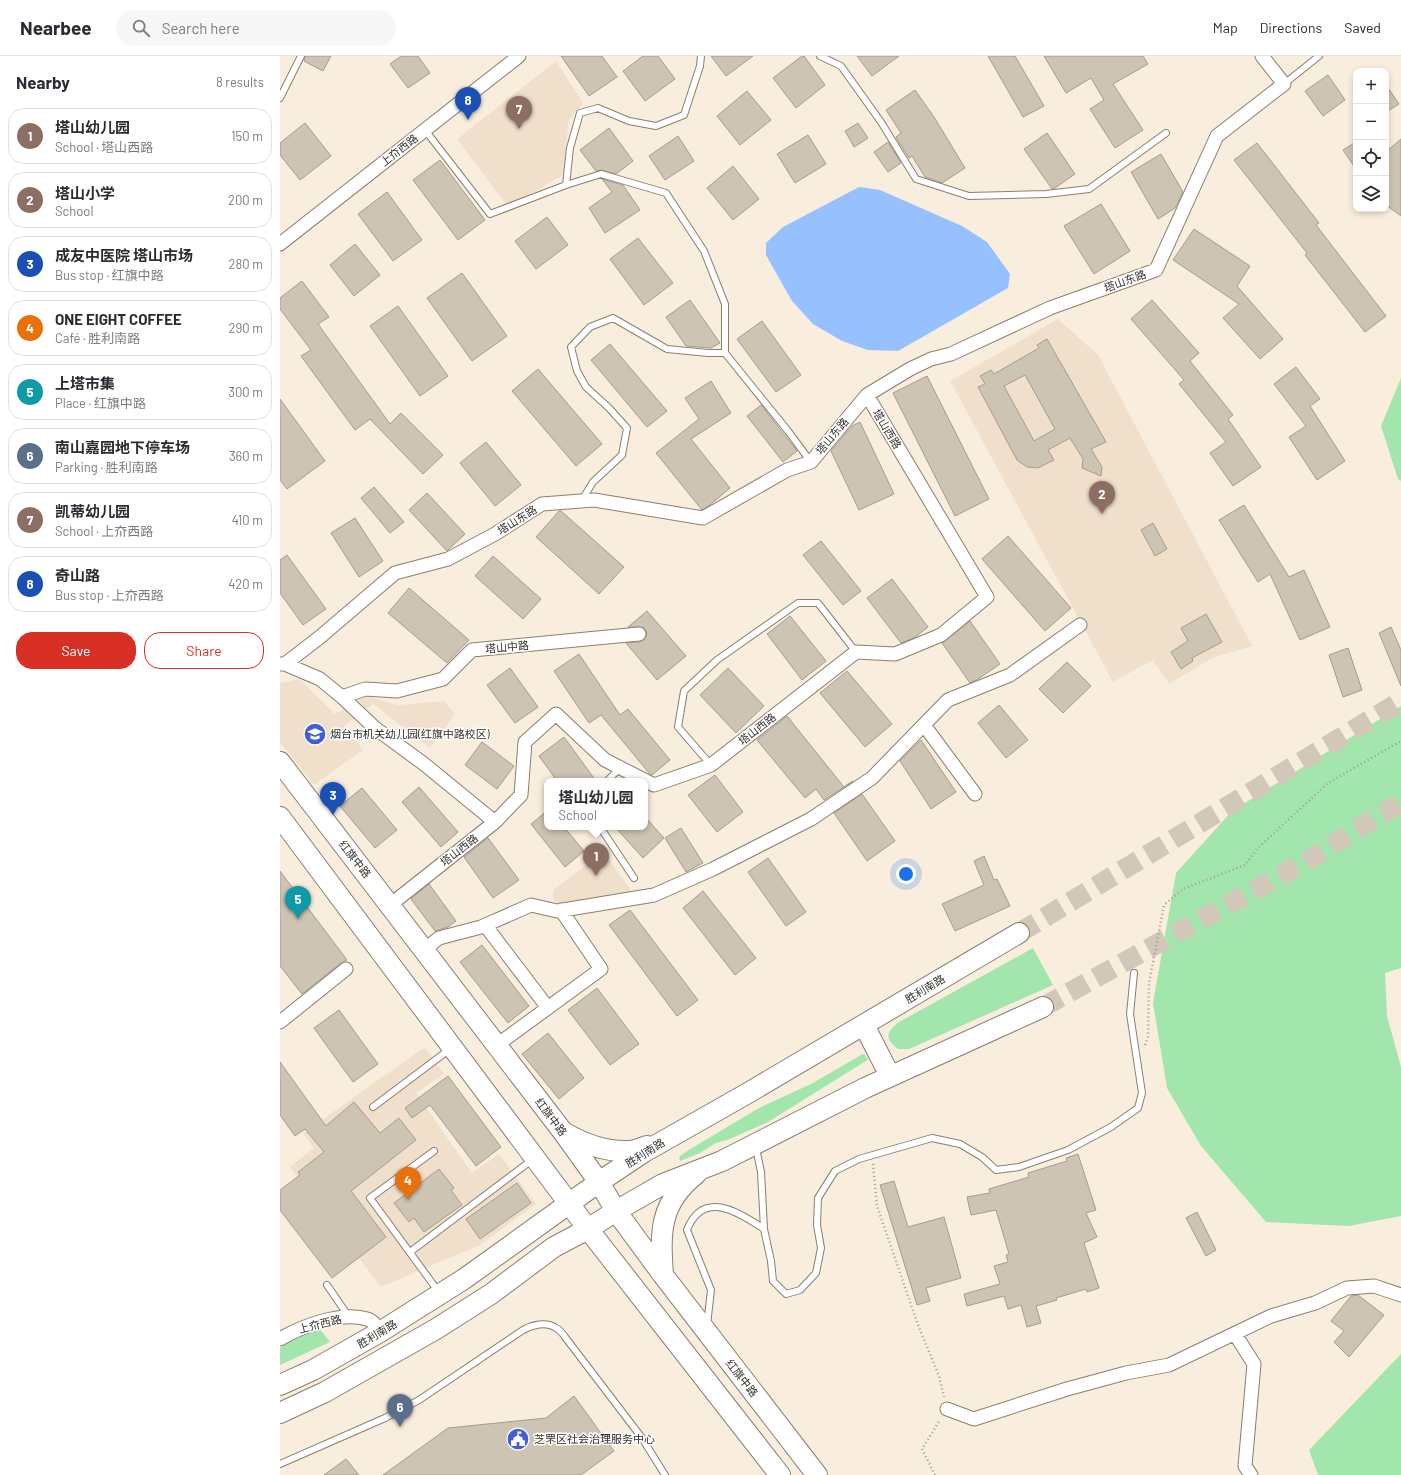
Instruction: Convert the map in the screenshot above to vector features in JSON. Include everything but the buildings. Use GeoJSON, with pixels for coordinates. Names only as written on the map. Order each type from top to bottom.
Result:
{"type":"FeatureCollection","features":[{"type":"Feature","properties":{"kind":"main road","name":"红旗中路"},"geometry":{"type":"LineString","coordinates":[[280,762],[563,1132],[599,1182],[616,1211],[663,1275],[817,1475]]}},
{"type":"Feature","properties":{"kind":"main road"},"geometry":{"type":"LineString","coordinates":[[280,817],[588,1229],[780,1475]]}},
{"type":"Feature","properties":{"kind":"main road","name":"胜利南路"},"geometry":{"type":"LineString","coordinates":[[280,1386],[314,1370],[380,1332],[464,1280],[599,1182],[644,1152],[864,1025],[1019,933]]}},
{"type":"Feature","properties":{"kind":"main road"},"geometry":{"type":"LineString","coordinates":[[280,1413],[325,1392],[436,1329],[491,1294],[554,1247],[588,1229],[663,1184],[702,1169],[890,1076],[1043,1007]]}},
{"type":"Feature","properties":{"kind":"main road"},"geometry":{"type":"LineString","coordinates":[[864,1025],[890,1076]]}},
{"type":"Feature","properties":{"kind":"main road"},"geometry":{"type":"LineString","coordinates":[[563,1132],[588,1145],[613,1150],[630,1151],[664,1141]]}},
{"type":"Feature","properties":{"kind":"main road"},"geometry":{"type":"LineString","coordinates":[[663,1275],[661,1246],[662,1230],[665,1218],[671,1202],[678,1191],[702,1169]]}},
{"type":"Feature","properties":{"kind":"street","name":"上夼西路"},"geometry":{"type":"LineString","coordinates":[[280,244],[519,56]]}},
{"type":"Feature","properties":{"kind":"street"},"geometry":{"type":"LineString","coordinates":[[1262,56],[1284,84]]}},
{"type":"Feature","properties":{"kind":"street","name":"塔山东路"},"geometry":{"type":"LineString","coordinates":[[282,664],[320,637],[395,573],[448,559],[495,534],[542,504],[594,500],[703,518],[787,470],[811,462],[867,395],[910,369],[931,359],[951,354],[1050,308],[1156,270],[1217,136],[1284,84]]}},
{"type":"Feature","properties":{"kind":"street","name":"塔山西路"},"geometry":{"type":"LineString","coordinates":[[648,782],[654,785],[711,765],[856,652],[895,654],[941,634],[987,597],[867,395]]}},
{"type":"Feature","properties":{"kind":"street"},"geometry":{"type":"LineString","coordinates":[[424,950],[439,938],[485,925],[532,905],[542,909],[561,910],[654,895],[713,869],[812,819],[872,778],[948,700],[1010,675],[1080,625]]}},
{"type":"Feature","properties":{"kind":"street","name":"塔山中路"},"geometry":{"type":"LineString","coordinates":[[342,697],[365,689],[397,691],[443,679],[472,650],[639,634]]}},
{"type":"Feature","properties":{"kind":"street"},"geometry":{"type":"LineString","coordinates":[[282,664],[320,679],[376,728],[424,764],[495,822]]}},
{"type":"Feature","properties":{"kind":"street","name":"塔山西路"},"geometry":{"type":"LineString","coordinates":[[390,905],[495,822],[521,795],[525,742],[556,714],[605,760],[640,778]]}},
{"type":"Feature","properties":{"kind":"street"},"geometry":{"type":"LineString","coordinates":[[924,725],[976,794]]}},
{"type":"Feature","properties":{"kind":"street"},"geometry":{"type":"LineString","coordinates":[[497,1045],[601,968],[561,910]]}},
{"type":"Feature","properties":{"kind":"street"},"geometry":{"type":"LineString","coordinates":[[485,925],[548,1008]]}},
{"type":"Feature","properties":{"kind":"street"},"geometry":{"type":"LineString","coordinates":[[280,1022],[346,969]]}},
{"type":"Feature","properties":{"kind":"street"},"geometry":{"type":"LineString","coordinates":[[947,1409],[974,1419],[1067,1389],[1119,1375],[1169,1365],[1271,1316],[1315,1303],[1347,1288],[1374,1286],[1401,1295]]}},
{"type":"Feature","properties":{"kind":"street","name":"上夼西路"},"geometry":{"type":"LineString","coordinates":[[280,1339],[294,1330],[325,1321],[349,1317],[367,1319],[374,1323],[380,1332]]}},
{"type":"Feature","properties":{"kind":"street"},"geometry":{"type":"LineString","coordinates":[[1235,1334],[1254,1364],[1245,1466],[1251,1475]]}},
{"type":"Feature","properties":{"kind":"lane"},"geometry":{"type":"LineString","coordinates":[[280,98],[301,56]]}},
{"type":"Feature","properties":{"kind":"lane"},"geometry":{"type":"LineString","coordinates":[[566,185],[570,148],[580,113],[598,108],[629,121],[656,126],[684,115],[700,66],[701,56]]}},
{"type":"Feature","properties":{"kind":"lane"},"geometry":{"type":"LineString","coordinates":[[820,56],[841,66],[881,122],[916,179],[970,196],[1046,194],[1089,189],[1166,133]]}},
{"type":"Feature","properties":{"kind":"lane"},"geometry":{"type":"LineString","coordinates":[[1284,84],[1319,56]]}},
{"type":"Feature","properties":{"kind":"lane"},"geometry":{"type":"LineString","coordinates":[[425,130],[490,214],[566,185],[601,174],[666,193],[704,251],[725,304],[725,353],[811,462]]}},
{"type":"Feature","properties":{"kind":"lane"},"geometry":{"type":"LineString","coordinates":[[580,501],[593,482],[622,456],[627,428],[586,386],[577,371],[571,347],[590,327],[613,318],[667,349],[708,354],[725,353]]}},
{"type":"Feature","properties":{"kind":"lane"},"geometry":{"type":"LineString","coordinates":[[711,765],[678,727],[684,691],[717,660],[798,603],[818,603],[856,652]]}},
{"type":"Feature","properties":{"kind":"lane"},"geometry":{"type":"LineString","coordinates":[[610,778],[621,768]]}},
{"type":"Feature","properties":{"kind":"lane"},"geometry":{"type":"LineString","coordinates":[[602,830],[634,878]]}},
{"type":"Feature","properties":{"kind":"lane"},"geometry":{"type":"LineString","coordinates":[[755,1144],[761,1172],[764,1229],[771,1261],[773,1281],[786,1294],[800,1290],[816,1273],[821,1248],[817,1225],[818,1198],[835,1171],[859,1159],[932,1138],[960,1144],[982,1156],[996,1170],[1019,1167],[1068,1150],[1111,1127],[1138,1108],[1142,1093],[1130,1014],[1134,973]]}},
{"type":"Feature","properties":{"kind":"lane"},"geometry":{"type":"LineString","coordinates":[[373,1107],[452,1047]]}},
{"type":"Feature","properties":{"kind":"lane"},"geometry":{"type":"LineString","coordinates":[[434,1151],[370,1198],[440,1294]]}},
{"type":"Feature","properties":{"kind":"lane"},"geometry":{"type":"LineString","coordinates":[[410,1252],[535,1158]]}},
{"type":"Feature","properties":{"kind":"lane"},"geometry":{"type":"LineString","coordinates":[[706,1332],[712,1290],[687,1230],[690,1223],[700,1211],[712,1206],[732,1210],[748,1218],[764,1229]]}},
{"type":"Feature","properties":{"kind":"lane"},"geometry":{"type":"LineString","coordinates":[[326,1285],[349,1317]]}},
{"type":"Feature","properties":{"kind":"lane"},"geometry":{"type":"LineString","coordinates":[[280,1464],[385,1418],[419,1400],[533,1324],[556,1327],[565,1337],[642,1438],[664,1475]]}},
{"type":"Feature","properties":{"kind":"path"},"geometry":{"type":"LineString","coordinates":[[1138,1070],[1148,1037],[1150,983],[1164,905],[1183,889],[1245,865],[1258,849],[1328,783],[1401,741]]}},
{"type":"Feature","properties":{"kind":"path"},"geometry":{"type":"LineString","coordinates":[[872,1156],[877,1206],[918,1326],[939,1376],[947,1409],[922,1449],[935,1475]]}},
{"type":"Feature","properties":{"kind":"shaded area"},"geometry":{"type":"Polygon","coordinates":[[[556,61],[583,103],[569,120],[563,175],[508,207],[457,139],[556,61]]]}},
{"type":"Feature","properties":{"kind":"shaded area"},"geometry":{"type":"Polygon","coordinates":[[[1058,319],[1098,355],[1252,646],[1212,658],[1169,684],[1153,660],[1113,682],[950,381],[1058,319]]]}},
{"type":"Feature","properties":{"kind":"shaded area","name":"烟台市机关幼儿园(红旗中路校区)"},"geometry":{"type":"Polygon","coordinates":[[[299,679],[335,714],[366,696],[398,705],[444,701],[455,714],[430,748],[373,704],[344,726],[363,750],[314,785],[280,742],[280,683],[299,679]]]}},
{"type":"Feature","properties":{"kind":"shaded area"},"geometry":{"type":"Polygon","coordinates":[[[607,857],[634,894],[559,908],[553,898],[553,890],[590,862],[607,857]]]}},
{"type":"Feature","properties":{"kind":"shaded area"},"geometry":{"type":"Polygon","coordinates":[[[425,1047],[444,1074],[416,1093],[472,1173],[499,1154],[536,1204],[480,1245],[381,1287],[290,1167],[314,1148],[303,1133],[425,1047]]]}},
{"type":"Feature","properties":{"kind":"green space"},"geometry":{"type":"Polygon","coordinates":[[[1401,378],[1401,481],[1398,479],[1381,426],[1401,378]]]}},
{"type":"Feature","properties":{"kind":"green space"},"geometry":{"type":"Polygon","coordinates":[[[1401,706],[1401,968],[1385,973],[1387,1016],[1401,1067],[1401,1216],[1349,1226],[1266,1222],[1201,1146],[1167,1088],[1153,1003],[1176,873],[1232,811],[1401,706]]]}},
{"type":"Feature","properties":{"kind":"green space"},"geometry":{"type":"Polygon","coordinates":[[[1033,948],[1053,985],[909,1049],[898,1049],[889,1039],[889,1032],[899,1022],[1033,948]]]}},
{"type":"Feature","properties":{"kind":"green space"},"geometry":{"type":"Polygon","coordinates":[[[864,1054],[868,1059],[866,1061],[768,1122],[730,1139],[716,1143],[700,1153],[680,1161],[679,1157],[687,1151],[759,1108],[813,1083],[864,1054]]]}},
{"type":"Feature","properties":{"kind":"green space"},"geometry":{"type":"Polygon","coordinates":[[[319,1328],[330,1342],[280,1365],[280,1348],[295,1338],[319,1328]]]}},
{"type":"Feature","properties":{"kind":"green space"},"geometry":{"type":"Polygon","coordinates":[[[1401,1354],[1401,1475],[1318,1475],[1309,1450],[1401,1354]]]}},
{"type":"Feature","properties":{"kind":"water"},"geometry":{"type":"Polygon","coordinates":[[[859,187],[880,190],[962,226],[987,242],[1010,274],[1008,288],[898,351],[868,350],[842,341],[813,324],[792,301],[766,255],[766,243],[783,227],[859,187]]]}},
{"type":"Feature","properties":{"kind":"tunnel"},"geometry":{"type":"LineString","coordinates":[[1019,933],[1401,701]]}},
{"type":"Feature","properties":{"kind":"tunnel"},"geometry":{"type":"LineString","coordinates":[[1043,1007],[1305,862],[1401,802]]}},
{"type":"Feature","properties":{"kind":"place","name":"奇山路"},"geometry":{"type":"Point","coordinates":[468,120]}},
{"type":"Feature","properties":{"kind":"place","name":"凯蒂幼儿园"},"geometry":{"type":"Point","coordinates":[519,129]}},
{"type":"Feature","properties":{"kind":"place","name":"塔山小学"},"geometry":{"type":"Point","coordinates":[1102,514]}},
{"type":"Feature","properties":{"kind":"place","name":"烟台市机关幼儿园(红旗中路校区)"},"geometry":{"type":"Point","coordinates":[315,734]}},
{"type":"Feature","properties":{"kind":"place","name":"成友中医院 塔山市场"},"geometry":{"type":"Point","coordinates":[333,815]}},
{"type":"Feature","properties":{"kind":"place","name":"塔山幼儿园"},"geometry":{"type":"Point","coordinates":[596,876]}},
{"type":"Feature","properties":{"kind":"place","name":"上塔市集"},"geometry":{"type":"Point","coordinates":[298,919]}},
{"type":"Feature","properties":{"kind":"place","name":"ONE EIGHT COFFEE"},"geometry":{"type":"Point","coordinates":[408,1200]}},
{"type":"Feature","properties":{"kind":"place","name":"南山嘉园地下停车场"},"geometry":{"type":"Point","coordinates":[400,1427]}},
{"type":"Feature","properties":{"kind":"place","name":"芝罘区社会治理服务中心"},"geometry":{"type":"Point","coordinates":[518,1439]}}]}
